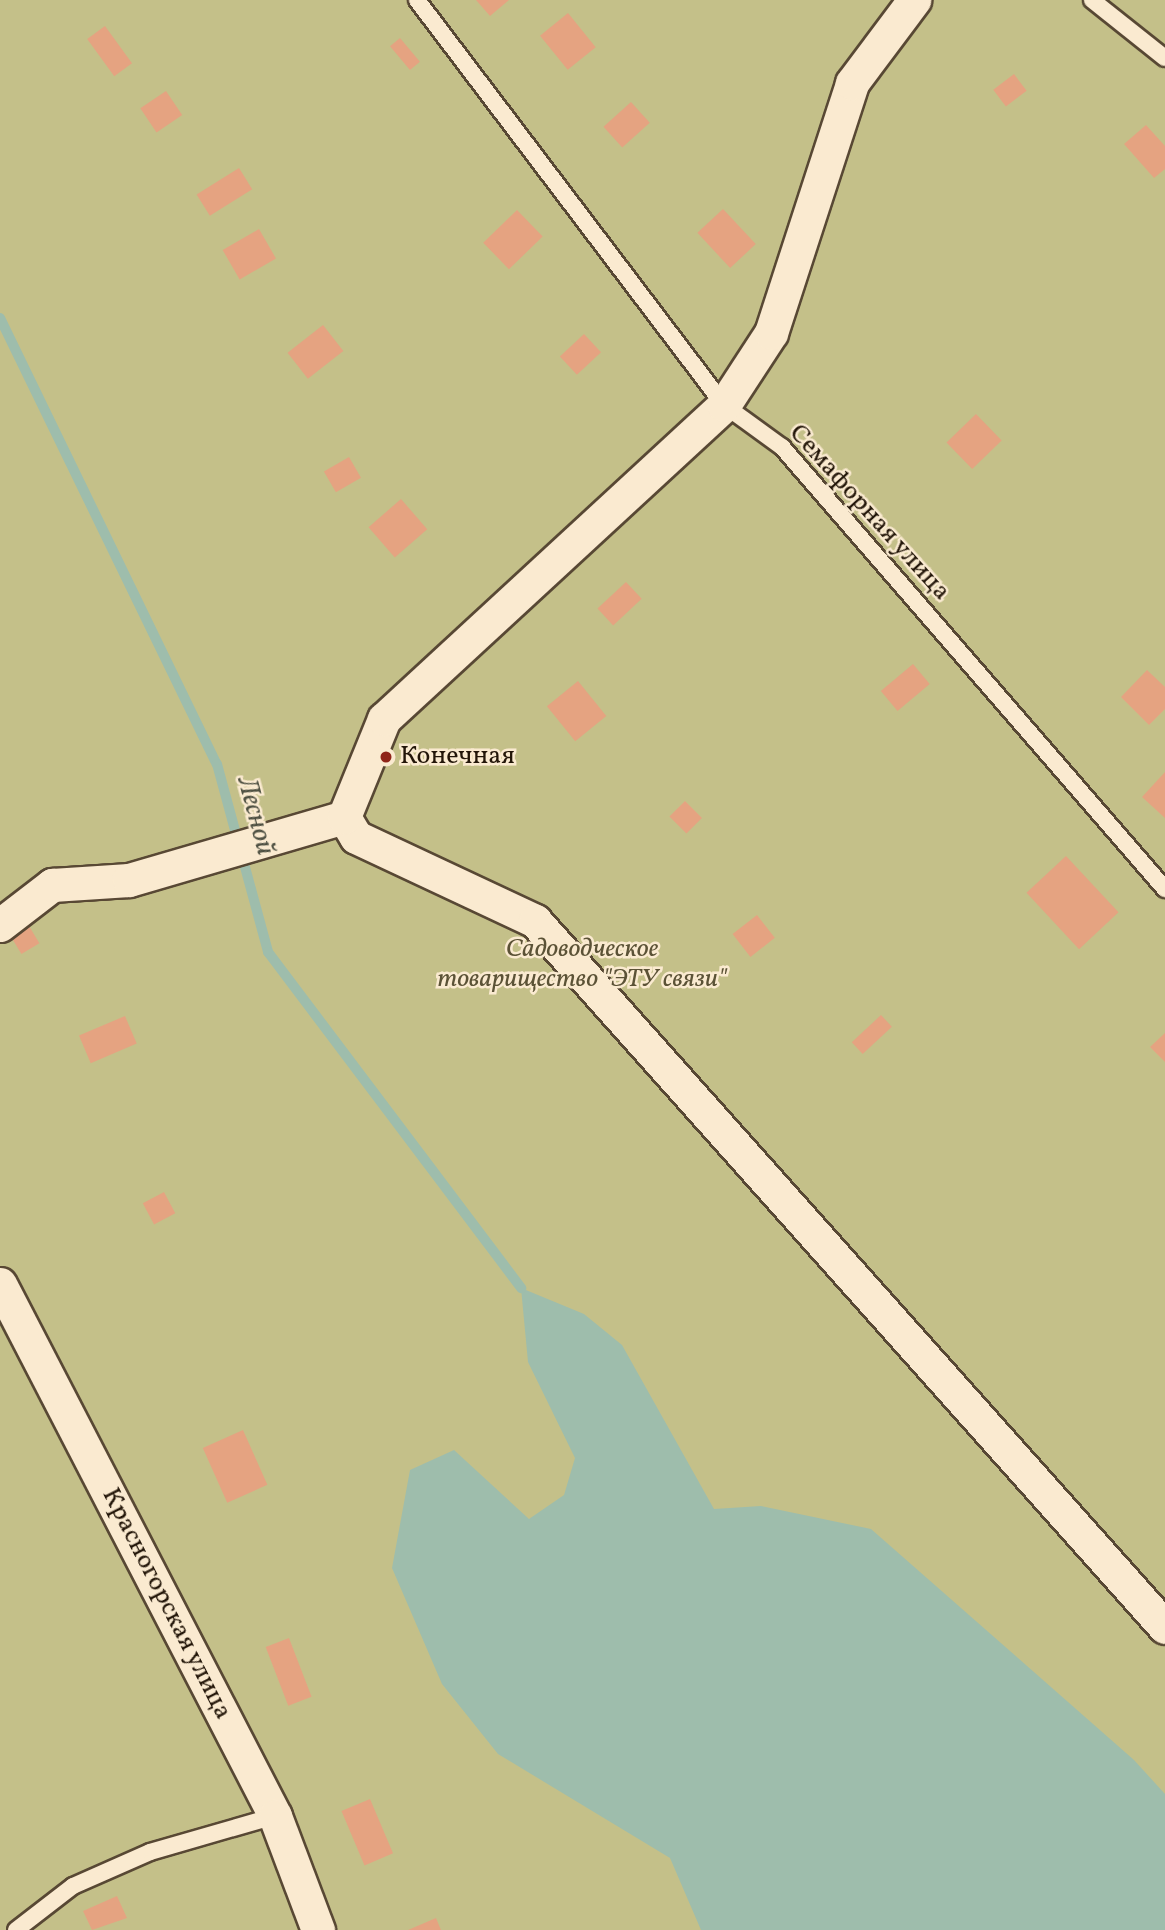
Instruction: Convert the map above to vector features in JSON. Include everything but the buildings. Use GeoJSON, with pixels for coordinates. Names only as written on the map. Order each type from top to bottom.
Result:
{"type":"FeatureCollection","features":[{"type":"Feature","properties":{"kind":"street"},"geometry":{"type":"LineString","coordinates":[[344,817],[384,719],[640,477],[724,405],[771,333],[852,83],[914,0]]}},
{"type":"Feature","properties":{"kind":"street"},"geometry":{"type":"LineString","coordinates":[[0,925],[52,884],[128,880],[344,817]]}},
{"type":"Feature","properties":{"kind":"street"},"geometry":{"type":"LineString","coordinates":[[344,817],[356,837],[536,921],[1165,1627]]}},
{"type":"Feature","properties":{"kind":"street","name":"Красногорская улица"},"geometry":{"type":"LineString","coordinates":[[0,1284],[275,1816],[318,1930]]}},
{"type":"Feature","properties":{"kind":"lane","name":"Семафорная улица"},"geometry":{"type":"LineString","coordinates":[[417,0],[724,405],[782,447],[1165,889]]}},
{"type":"Feature","properties":{"kind":"lane"},"geometry":{"type":"LineString","coordinates":[[1092,0],[1165,58]]}},
{"type":"Feature","properties":{"kind":"lane"},"geometry":{"type":"LineString","coordinates":[[16,1930],[73,1886],[139,1856],[275,1816]]}},
{"type":"Feature","properties":{"kind":"green space","name":"Садоводческое товарищество \"ЭТУ связи\""},"geometry":{"type":"Polygon","coordinates":[[[0,0],[1165,0],[1165,1930],[0,1930],[0,0]]]}},
{"type":"Feature","properties":{"kind":"shaded area"},"geometry":{"type":"Polygon","coordinates":[[[521,1288],[584,1314],[622,1345],[714,1509],[761,1506],[871,1529],[1134,1760],[1165,1794],[1165,1930],[701,1930],[670,1858],[498,1754],[442,1684],[392,1568],[410,1470],[454,1450],[529,1519],[564,1495],[575,1458],[528,1362],[521,1288]]]}},
{"type":"Feature","properties":{"kind":"waterway","name":"Лесной"},"geometry":{"type":"LineString","coordinates":[[0,318],[217,764],[268,952],[521,1288]]}},
{"type":"Feature","properties":{"kind":"place","name":"Конечная"},"geometry":{"type":"Point","coordinates":[386,757]}}]}
